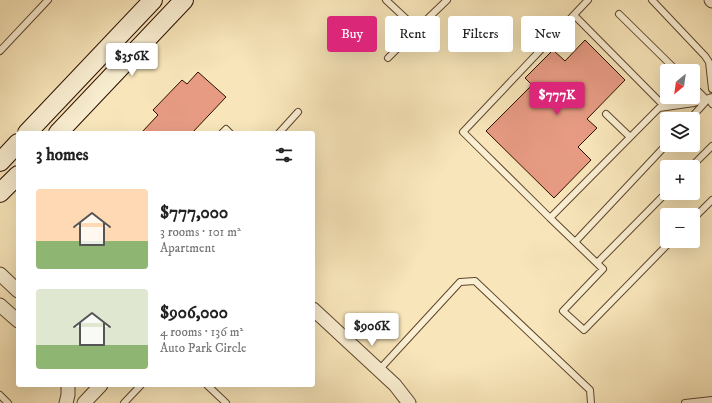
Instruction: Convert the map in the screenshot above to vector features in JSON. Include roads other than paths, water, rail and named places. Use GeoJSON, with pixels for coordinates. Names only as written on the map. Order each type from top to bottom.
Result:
{"type":"FeatureCollection","features":[{"type":"Feature","properties":{"kind":"main road"},"geometry":{"type":"LineString","coordinates":[[29,131],[153,0]]}},
{"type":"Feature","properties":{"kind":"main road"},"geometry":{"type":"LineString","coordinates":[[60,131],[184,0]]}},
{"type":"Feature","properties":{"kind":"main road"},"geometry":{"type":"LineString","coordinates":[[0,162],[16,145]]}},
{"type":"Feature","properties":{"kind":"main road"},"geometry":{"type":"LineString","coordinates":[[0,193],[16,176]]}},
{"type":"Feature","properties":{"kind":"street"},"geometry":{"type":"LineString","coordinates":[[0,274],[16,289]]}},
{"type":"Feature","properties":{"kind":"street"},"geometry":{"type":"LineString","coordinates":[[0,305],[16,319]]}},
{"type":"Feature","properties":{"kind":"street"},"geometry":{"type":"LineString","coordinates":[[315,311],[395,385],[409,403]]}},
{"type":"Feature","properties":{"kind":"street"},"geometry":{"type":"LineString","coordinates":[[66,403],[68,387]]}},
{"type":"Feature","properties":{"kind":"street"},"geometry":{"type":"LineString","coordinates":[[84,403],[99,387]]}},
{"type":"Feature","properties":{"kind":"lane"},"geometry":{"type":"LineString","coordinates":[[0,51],[48,0]]}},
{"type":"Feature","properties":{"kind":"lane"},"geometry":{"type":"LineString","coordinates":[[386,0],[403,16]]}},
{"type":"Feature","properties":{"kind":"lane"},"geometry":{"type":"LineString","coordinates":[[430,16],[447,0]]}},
{"type":"Feature","properties":{"kind":"lane"},"geometry":{"type":"LineString","coordinates":[[588,0],[463,132],[603,268],[564,311],[584,330],[664,248]]}},
{"type":"Feature","properties":{"kind":"lane"},"geometry":{"type":"LineString","coordinates":[[652,0],[705,56],[709,62],[712,88]]}},
{"type":"Feature","properties":{"kind":"lane"},"geometry":{"type":"LineString","coordinates":[[619,14],[670,64]]}},
{"type":"Feature","properties":{"kind":"lane"},"geometry":{"type":"LineString","coordinates":[[574,15],[665,107]]}},
{"type":"Feature","properties":{"kind":"lane"},"geometry":{"type":"LineString","coordinates":[[388,58],[394,52]]}},
{"type":"Feature","properties":{"kind":"lane"},"geometry":{"type":"LineString","coordinates":[[700,92],[710,100]]}},
{"type":"Feature","properties":{"kind":"lane"},"geometry":{"type":"LineString","coordinates":[[550,218],[659,108],[710,100]]}},
{"type":"Feature","properties":{"kind":"lane"},"geometry":{"type":"LineString","coordinates":[[697,112],[710,100]]}},
{"type":"Feature","properties":{"kind":"lane"},"geometry":{"type":"LineString","coordinates":[[281,131],[298,112]]}},
{"type":"Feature","properties":{"kind":"lane"},"geometry":{"type":"LineString","coordinates":[[606,114],[630,138]]}},
{"type":"Feature","properties":{"kind":"lane"},"geometry":{"type":"LineString","coordinates":[[699,160],[712,146]]}},
{"type":"Feature","properties":{"kind":"lane"},"geometry":{"type":"LineString","coordinates":[[575,242],[660,151]]}},
{"type":"Feature","properties":{"kind":"lane"},"geometry":{"type":"LineString","coordinates":[[597,263],[660,199]]}},
{"type":"Feature","properties":{"kind":"lane"},"geometry":{"type":"LineString","coordinates":[[700,212],[712,200]]}},
{"type":"Feature","properties":{"kind":"lane"},"geometry":{"type":"LineString","coordinates":[[378,370],[460,282],[475,281],[590,390],[591,403]]}},
{"type":"Feature","properties":{"kind":"lane"},"geometry":{"type":"LineString","coordinates":[[124,403],[139,387]]}},
{"type":"Feature","properties":{"kind":"lane"},"geometry":{"type":"LineString","coordinates":[[209,387],[226,403]]}},
{"type":"Feature","properties":{"kind":"lane"},"geometry":{"type":"LineString","coordinates":[[0,395],[8,403]]}},
{"type":"Feature","properties":{"kind":"lane"},"geometry":{"type":"LineString","coordinates":[[685,403],[712,400]]}}]}
